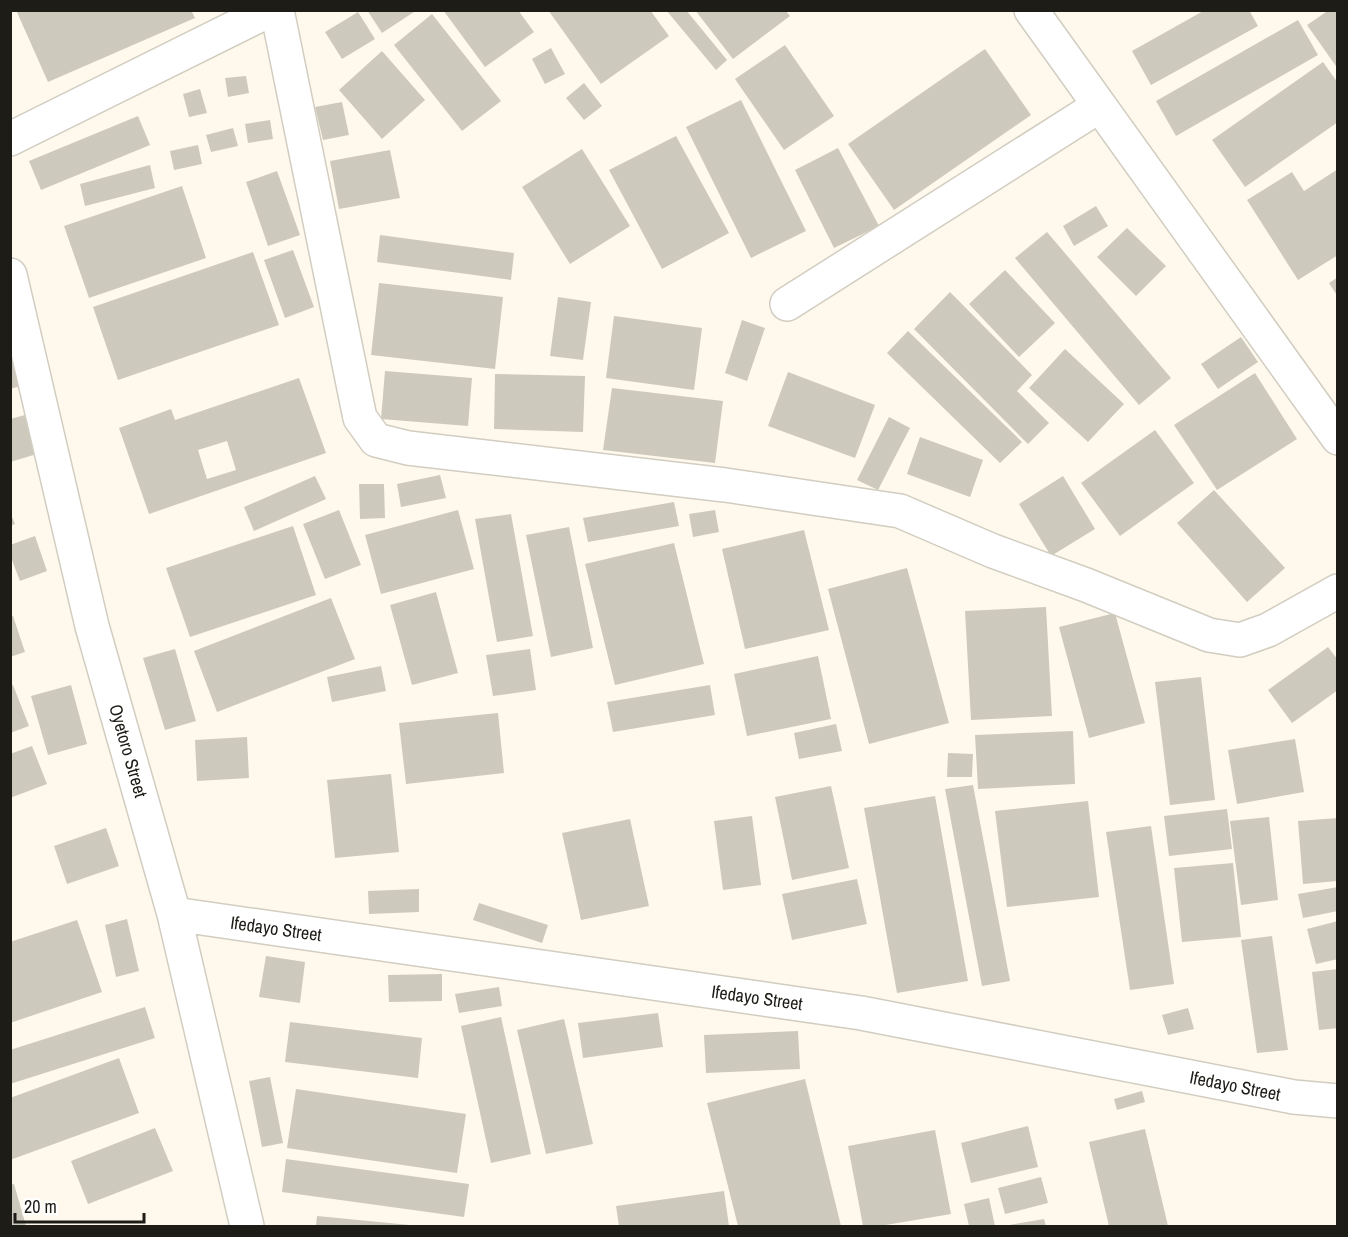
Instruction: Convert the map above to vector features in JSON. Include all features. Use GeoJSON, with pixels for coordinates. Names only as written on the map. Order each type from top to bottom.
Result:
{"type":"FeatureCollection","features":[{"type":"Feature","properties":{"kind":"street"},"geometry":{"type":"LineString","coordinates":[[10,139],[270,10]]}},
{"type":"Feature","properties":{"kind":"street"},"geometry":{"type":"LineString","coordinates":[[277,10],[360,418],[376,440],[408,448],[725,485],[900,511],[993,551],[1086,585],[1209,635],[1240,640],[1269,630],[1338,591]]}},
{"type":"Feature","properties":{"kind":"street"},"geometry":{"type":"LineString","coordinates":[[1031,10],[1338,438]]}},
{"type":"Feature","properties":{"kind":"street"},"geometry":{"type":"LineString","coordinates":[[787,304],[1099,106]]}},
{"type":"Feature","properties":{"kind":"street","name":"Oyetoro Street"},"geometry":{"type":"LineString","coordinates":[[10,275],[92,626],[174,914],[247,1227]]}},
{"type":"Feature","properties":{"kind":"street","name":"Ifedayo Street"},"geometry":{"type":"LineString","coordinates":[[174,914],[861,1013],[1293,1097],[1338,1101]]}},
{"type":"Feature","properties":{"kind":"building"},"geometry":{"type":"Polygon","coordinates":[[[16,10],[191,10],[195,18],[48,82],[16,10]]]}},
{"type":"Feature","properties":{"kind":"building"},"geometry":{"type":"Polygon","coordinates":[[[367,10],[417,10],[382,33],[367,10]]]}},
{"type":"Feature","properties":{"kind":"building"},"geometry":{"type":"Polygon","coordinates":[[[443,10],[518,10],[534,32],[485,67],[443,10]]]}},
{"type":"Feature","properties":{"kind":"building"},"geometry":{"type":"Polygon","coordinates":[[[548,10],[650,10],[669,36],[601,84],[548,10]]]}},
{"type":"Feature","properties":{"kind":"building"},"geometry":{"type":"Polygon","coordinates":[[[666,10],[686,10],[727,60],[716,70],[666,10]]]}},
{"type":"Feature","properties":{"kind":"building"},"geometry":{"type":"Polygon","coordinates":[[[695,10],[785,10],[790,16],[733,59],[695,10]]]}},
{"type":"Feature","properties":{"kind":"building"},"geometry":{"type":"Polygon","coordinates":[[[1205,10],[1249,10],[1258,26],[1151,85],[1132,51],[1205,10]]]}},
{"type":"Feature","properties":{"kind":"building"},"geometry":{"type":"Polygon","coordinates":[[[1329,10],[1338,10],[1338,69],[1307,25],[1329,10]]]}},
{"type":"Feature","properties":{"kind":"building"},"geometry":{"type":"Polygon","coordinates":[[[358,12],[375,39],[342,59],[325,32],[358,12]]]}},
{"type":"Feature","properties":{"kind":"building"},"geometry":{"type":"Polygon","coordinates":[[[432,14],[501,101],[462,131],[394,45],[432,14]]]}},
{"type":"Feature","properties":{"kind":"building"},"geometry":{"type":"Polygon","coordinates":[[[1298,20],[1318,55],[1176,136],[1156,101],[1298,20]]]}},
{"type":"Feature","properties":{"kind":"building"},"geometry":{"type":"Polygon","coordinates":[[[785,45],[834,116],[784,150],[735,79],[785,45]]]}},
{"type":"Feature","properties":{"kind":"building"},"geometry":{"type":"Polygon","coordinates":[[[551,48],[565,74],[545,84],[532,59],[551,48]]]}},
{"type":"Feature","properties":{"kind":"building"},"geometry":{"type":"Polygon","coordinates":[[[985,49],[1031,115],[894,210],[848,144],[985,49]]]}},
{"type":"Feature","properties":{"kind":"building"},"geometry":{"type":"Polygon","coordinates":[[[382,51],[425,100],[382,139],[339,90],[382,51]]]}},
{"type":"Feature","properties":{"kind":"building"},"geometry":{"type":"Polygon","coordinates":[[[1323,62],[1338,83],[1338,122],[1245,187],[1212,140],[1323,62]]]}},
{"type":"Feature","properties":{"kind":"building"},"geometry":{"type":"Polygon","coordinates":[[[246,76],[249,93],[228,97],[225,78],[246,76]]]}},
{"type":"Feature","properties":{"kind":"building"},"geometry":{"type":"Polygon","coordinates":[[[584,83],[602,106],[584,120],[566,98],[584,83]]]}},
{"type":"Feature","properties":{"kind":"building"},"geometry":{"type":"Polygon","coordinates":[[[200,89],[207,113],[189,117],[183,94],[200,89]]]}},
{"type":"Feature","properties":{"kind":"building"},"geometry":{"type":"Polygon","coordinates":[[[741,100],[806,231],[751,258],[686,127],[741,100]]]}},
{"type":"Feature","properties":{"kind":"building"},"geometry":{"type":"Polygon","coordinates":[[[342,102],[349,135],[323,140],[315,107],[342,102]]]}},
{"type":"Feature","properties":{"kind":"building"},"geometry":{"type":"Polygon","coordinates":[[[138,116],[150,145],[41,190],[29,161],[138,116]]]}},
{"type":"Feature","properties":{"kind":"building"},"geometry":{"type":"Polygon","coordinates":[[[270,120],[273,139],[248,143],[245,124],[270,120]]]}},
{"type":"Feature","properties":{"kind":"building"},"geometry":{"type":"Polygon","coordinates":[[[233,128],[238,146],[211,152],[206,135],[233,128]]]}},
{"type":"Feature","properties":{"kind":"building"},"geometry":{"type":"Polygon","coordinates":[[[676,136],[729,233],[662,269],[609,170],[676,136]]]}},
{"type":"Feature","properties":{"kind":"building"},"geometry":{"type":"Polygon","coordinates":[[[198,145],[202,164],[174,170],[170,151],[198,145]]]}},
{"type":"Feature","properties":{"kind":"building"},"geometry":{"type":"Polygon","coordinates":[[[838,148],[879,226],[834,248],[795,170],[838,148]]]}},
{"type":"Feature","properties":{"kind":"building"},"geometry":{"type":"Polygon","coordinates":[[[582,149],[630,226],[570,264],[522,187],[582,149]]]}},
{"type":"Feature","properties":{"kind":"building"},"geometry":{"type":"Polygon","coordinates":[[[390,150],[400,198],[339,209],[330,161],[390,150]]]}},
{"type":"Feature","properties":{"kind":"building"},"geometry":{"type":"Polygon","coordinates":[[[150,165],[155,188],[85,206],[80,184],[150,165]]]}},
{"type":"Feature","properties":{"kind":"building"},"geometry":{"type":"Polygon","coordinates":[[[1338,169],[1338,255],[1298,280],[1247,200],[1292,172],[1304,191],[1338,169]]]}},
{"type":"Feature","properties":{"kind":"building"},"geometry":{"type":"Polygon","coordinates":[[[277,171],[300,235],[268,246],[246,182],[277,171]]]}},
{"type":"Feature","properties":{"kind":"building"},"geometry":{"type":"Polygon","coordinates":[[[182,186],[206,258],[89,298],[64,226],[182,186]]]}},
{"type":"Feature","properties":{"kind":"building"},"geometry":{"type":"Polygon","coordinates":[[[1096,206],[1108,226],[1074,246],[1063,226],[1096,206]]]}},
{"type":"Feature","properties":{"kind":"building"},"geometry":{"type":"Polygon","coordinates":[[[1127,228],[1166,266],[1136,296],[1097,257],[1127,228]]]}},
{"type":"Feature","properties":{"kind":"building"},"geometry":{"type":"Polygon","coordinates":[[[1047,232],[1171,378],[1139,405],[1015,258],[1047,232]]]}},
{"type":"Feature","properties":{"kind":"building"},"geometry":{"type":"Polygon","coordinates":[[[380,235],[514,253],[511,280],[377,262],[380,235]]]}},
{"type":"Feature","properties":{"kind":"building"},"geometry":{"type":"Polygon","coordinates":[[[293,250],[314,307],[285,318],[264,260],[293,250]]]}},
{"type":"Feature","properties":{"kind":"building"},"geometry":{"type":"Polygon","coordinates":[[[253,252],[279,325],[118,380],[93,307],[253,252]]]}},
{"type":"Feature","properties":{"kind":"building"},"geometry":{"type":"Polygon","coordinates":[[[1005,270],[1055,323],[1019,357],[969,304],[1005,270]]]}},
{"type":"Feature","properties":{"kind":"building"},"geometry":{"type":"Polygon","coordinates":[[[1338,277],[1338,297],[1329,283],[1338,277]]]}},
{"type":"Feature","properties":{"kind":"building"},"geometry":{"type":"Polygon","coordinates":[[[379,283],[503,297],[495,369],[371,355],[379,283]]]}},
{"type":"Feature","properties":{"kind":"building"},"geometry":{"type":"Polygon","coordinates":[[[950,292],[1032,375],[1017,391],[1049,423],[1028,444],[914,329],[950,292]]]}},
{"type":"Feature","properties":{"kind":"building"},"geometry":{"type":"Polygon","coordinates":[[[558,297],[591,302],[583,360],[550,356],[558,297]]]}},
{"type":"Feature","properties":{"kind":"building"},"geometry":{"type":"Polygon","coordinates":[[[614,316],[702,328],[694,390],[606,378],[614,316]]]}},
{"type":"Feature","properties":{"kind":"building"},"geometry":{"type":"Polygon","coordinates":[[[742,320],[765,328],[747,381],[725,373],[742,320]]]}},
{"type":"Feature","properties":{"kind":"building"},"geometry":{"type":"Polygon","coordinates":[[[908,331],[1022,442],[1000,463],[887,353],[908,331]]]}},
{"type":"Feature","properties":{"kind":"building"},"geometry":{"type":"Polygon","coordinates":[[[1241,337],[1258,362],[1218,389],[1201,364],[1241,337]]]}},
{"type":"Feature","properties":{"kind":"building"},"geometry":{"type":"Polygon","coordinates":[[[10,349],[24,385],[10,389],[10,349]]]}},
{"type":"Feature","properties":{"kind":"building"},"geometry":{"type":"Polygon","coordinates":[[[1065,349],[1124,404],[1088,442],[1029,388],[1065,349]]]}},
{"type":"Feature","properties":{"kind":"building"},"geometry":{"type":"Polygon","coordinates":[[[385,371],[472,378],[468,426],[381,419],[385,371]]]}},
{"type":"Feature","properties":{"kind":"building"},"geometry":{"type":"Polygon","coordinates":[[[788,372],[875,405],[855,458],[768,426],[788,372]]]}},
{"type":"Feature","properties":{"kind":"building"},"geometry":{"type":"Polygon","coordinates":[[[1255,373],[1297,439],[1217,490],[1174,425],[1255,373]]]}},
{"type":"Feature","properties":{"kind":"building"},"geometry":{"type":"Polygon","coordinates":[[[495,374],[585,376],[583,432],[494,429],[495,374]]]}},
{"type":"Feature","properties":{"kind":"building"},"geometry":{"type":"Polygon","coordinates":[[[299,378],[326,453],[149,514],[119,428],[171,409],[175,420],[299,378]],[[227,441],[198,450],[207,479],[236,470],[227,441]]]}},
{"type":"Feature","properties":{"kind":"building"},"geometry":{"type":"Polygon","coordinates":[[[612,388],[723,401],[715,463],[603,450],[612,388]]]}},
{"type":"Feature","properties":{"kind":"building"},"geometry":{"type":"Polygon","coordinates":[[[25,415],[37,454],[10,462],[10,419],[25,415]]]}},
{"type":"Feature","properties":{"kind":"building"},"geometry":{"type":"Polygon","coordinates":[[[889,417],[910,428],[878,490],[857,480],[889,417]]]}},
{"type":"Feature","properties":{"kind":"building"},"geometry":{"type":"Polygon","coordinates":[[[1155,430],[1194,483],[1120,536],[1081,483],[1155,430]]]}},
{"type":"Feature","properties":{"kind":"building"},"geometry":{"type":"Polygon","coordinates":[[[920,437],[983,460],[970,497],[907,474],[920,437]]]}},
{"type":"Feature","properties":{"kind":"building"},"geometry":{"type":"Polygon","coordinates":[[[440,475],[446,498],[401,507],[397,484],[440,475]]]}},
{"type":"Feature","properties":{"kind":"building"},"geometry":{"type":"Polygon","coordinates":[[[315,476],[326,499],[254,531],[244,507],[315,476]]]}},
{"type":"Feature","properties":{"kind":"building"},"geometry":{"type":"Polygon","coordinates":[[[1063,476],[1095,529],[1051,556],[1019,504],[1063,476]]]}},
{"type":"Feature","properties":{"kind":"building"},"geometry":{"type":"Polygon","coordinates":[[[359,484],[384,484],[385,518],[360,519],[359,484]]]}},
{"type":"Feature","properties":{"kind":"building"},"geometry":{"type":"Polygon","coordinates":[[[1214,490],[1285,568],[1247,602],[1177,523],[1214,490]]]}},
{"type":"Feature","properties":{"kind":"building"},"geometry":{"type":"Polygon","coordinates":[[[674,502],[679,526],[588,542],[583,518],[674,502]]]}},
{"type":"Feature","properties":{"kind":"building"},"geometry":{"type":"Polygon","coordinates":[[[339,510],[361,565],[325,579],[303,524],[339,510]]]}},
{"type":"Feature","properties":{"kind":"building"},"geometry":{"type":"Polygon","coordinates":[[[458,510],[474,569],[381,594],[365,535],[458,510]]]}},
{"type":"Feature","properties":{"kind":"building"},"geometry":{"type":"Polygon","coordinates":[[[715,510],[719,532],[693,537],[689,514],[715,510]]]}},
{"type":"Feature","properties":{"kind":"building"},"geometry":{"type":"Polygon","coordinates":[[[10,512],[15,524],[10,526],[10,512]]]}},
{"type":"Feature","properties":{"kind":"building"},"geometry":{"type":"Polygon","coordinates":[[[511,514],[533,636],[497,642],[475,519],[511,514]]]}},
{"type":"Feature","properties":{"kind":"building"},"geometry":{"type":"Polygon","coordinates":[[[293,526],[316,595],[190,637],[166,568],[293,526]]]}},
{"type":"Feature","properties":{"kind":"building"},"geometry":{"type":"Polygon","coordinates":[[[569,527],[593,648],[551,657],[526,535],[569,527]]]}},
{"type":"Feature","properties":{"kind":"building"},"geometry":{"type":"Polygon","coordinates":[[[804,530],[829,630],[745,649],[722,549],[804,530]]]}},
{"type":"Feature","properties":{"kind":"building"},"geometry":{"type":"Polygon","coordinates":[[[35,536],[47,571],[20,581],[10,555],[10,545],[35,536]]]}},
{"type":"Feature","properties":{"kind":"building"},"geometry":{"type":"Polygon","coordinates":[[[674,543],[704,664],[615,685],[585,564],[674,543]]]}},
{"type":"Feature","properties":{"kind":"building"},"geometry":{"type":"Polygon","coordinates":[[[907,568],[949,723],[869,744],[828,589],[907,568]]]}},
{"type":"Feature","properties":{"kind":"building"},"geometry":{"type":"Polygon","coordinates":[[[436,592],[458,673],[412,685],[390,605],[436,592]]]}},
{"type":"Feature","properties":{"kind":"building"},"geometry":{"type":"Polygon","coordinates":[[[331,598],[355,659],[217,712],[194,651],[331,598]]]}},
{"type":"Feature","properties":{"kind":"building"},"geometry":{"type":"Polygon","coordinates":[[[1046,607],[1052,716],[971,720],[965,611],[1046,607]]]}},
{"type":"Feature","properties":{"kind":"building"},"geometry":{"type":"Polygon","coordinates":[[[1115,613],[1145,723],[1089,738],[1059,627],[1115,613]]]}},
{"type":"Feature","properties":{"kind":"building"},"geometry":{"type":"Polygon","coordinates":[[[10,616],[13,616],[25,652],[10,657],[10,616]]]}},
{"type":"Feature","properties":{"kind":"building"},"geometry":{"type":"Polygon","coordinates":[[[1328,647],[1338,660],[1338,690],[1292,723],[1268,690],[1328,647]]]}},
{"type":"Feature","properties":{"kind":"building"},"geometry":{"type":"Polygon","coordinates":[[[175,649],[196,721],[165,730],[143,658],[175,649]]]}},
{"type":"Feature","properties":{"kind":"building"},"geometry":{"type":"Polygon","coordinates":[[[530,649],[536,690],[493,696],[486,655],[530,649]]]}},
{"type":"Feature","properties":{"kind":"building"},"geometry":{"type":"Polygon","coordinates":[[[818,656],[831,719],[747,736],[734,674],[818,656]]]}},
{"type":"Feature","properties":{"kind":"building"},"geometry":{"type":"Polygon","coordinates":[[[381,666],[386,691],[332,702],[327,677],[381,666]]]}},
{"type":"Feature","properties":{"kind":"building"},"geometry":{"type":"Polygon","coordinates":[[[1201,677],[1215,800],[1170,805],[1155,682],[1201,677]]]}},
{"type":"Feature","properties":{"kind":"building"},"geometry":{"type":"Polygon","coordinates":[[[13,685],[29,726],[10,733],[10,686],[13,685]]]}},
{"type":"Feature","properties":{"kind":"building"},"geometry":{"type":"Polygon","coordinates":[[[71,685],[87,744],[48,755],[31,696],[71,685]]]}},
{"type":"Feature","properties":{"kind":"building"},"geometry":{"type":"Polygon","coordinates":[[[710,685],[715,715],[613,732],[607,702],[710,685]]]}},
{"type":"Feature","properties":{"kind":"building"},"geometry":{"type":"Polygon","coordinates":[[[498,713],[504,773],[406,784],[399,723],[498,713]]]}},
{"type":"Feature","properties":{"kind":"building"},"geometry":{"type":"Polygon","coordinates":[[[836,724],[842,751],[799,759],[794,733],[836,724]]]}},
{"type":"Feature","properties":{"kind":"building"},"geometry":{"type":"Polygon","coordinates":[[[1073,731],[1075,784],[978,789],[975,735],[1073,731]]]}},
{"type":"Feature","properties":{"kind":"building"},"geometry":{"type":"Polygon","coordinates":[[[247,737],[249,778],[197,781],[195,740],[247,737]]]}},
{"type":"Feature","properties":{"kind":"building"},"geometry":{"type":"Polygon","coordinates":[[[1295,739],[1304,792],[1237,804],[1228,750],[1295,739]]]}},
{"type":"Feature","properties":{"kind":"building"},"geometry":{"type":"Polygon","coordinates":[[[32,746],[47,784],[10,798],[10,754],[32,746]]]}},
{"type":"Feature","properties":{"kind":"building"},"geometry":{"type":"Polygon","coordinates":[[[948,753],[973,754],[972,777],[947,777],[948,753]]]}},
{"type":"Feature","properties":{"kind":"building"},"geometry":{"type":"Polygon","coordinates":[[[391,774],[399,852],[335,858],[327,780],[391,774]]]}},
{"type":"Feature","properties":{"kind":"building"},"geometry":{"type":"Polygon","coordinates":[[[973,785],[1010,981],[982,986],[945,789],[973,785]]]}},
{"type":"Feature","properties":{"kind":"building"},"geometry":{"type":"Polygon","coordinates":[[[831,786],[849,868],[792,880],[775,797],[831,786]]]}},
{"type":"Feature","properties":{"kind":"building"},"geometry":{"type":"Polygon","coordinates":[[[935,796],[968,981],[897,993],[864,808],[935,796]]]}},
{"type":"Feature","properties":{"kind":"building"},"geometry":{"type":"Polygon","coordinates":[[[1088,801],[1099,897],[1007,907],[995,811],[1088,801]]]}},
{"type":"Feature","properties":{"kind":"building"},"geometry":{"type":"Polygon","coordinates":[[[1227,809],[1232,849],[1169,856],[1164,816],[1227,809]]]}},
{"type":"Feature","properties":{"kind":"building"},"geometry":{"type":"Polygon","coordinates":[[[752,816],[761,885],[723,890],[714,821],[752,816]]]}},
{"type":"Feature","properties":{"kind":"building"},"geometry":{"type":"Polygon","coordinates":[[[1269,817],[1278,900],[1241,905],[1230,821],[1269,817]]]}},
{"type":"Feature","properties":{"kind":"building"},"geometry":{"type":"Polygon","coordinates":[[[1338,818],[1338,881],[1303,884],[1298,821],[1338,818]]]}},
{"type":"Feature","properties":{"kind":"building"},"geometry":{"type":"Polygon","coordinates":[[[630,819],[649,906],[581,920],[562,833],[630,819]]]}},
{"type":"Feature","properties":{"kind":"building"},"geometry":{"type":"Polygon","coordinates":[[[1151,826],[1174,984],[1130,990],[1106,832],[1151,826]]]}},
{"type":"Feature","properties":{"kind":"building"},"geometry":{"type":"Polygon","coordinates":[[[106,828],[119,866],[67,884],[54,846],[106,828]]]}},
{"type":"Feature","properties":{"kind":"building"},"geometry":{"type":"Polygon","coordinates":[[[1233,863],[1241,937],[1182,942],[1174,868],[1233,863]]]}},
{"type":"Feature","properties":{"kind":"building"},"geometry":{"type":"Polygon","coordinates":[[[857,879],[867,924],[792,940],[782,894],[857,879]]]}},
{"type":"Feature","properties":{"kind":"building"},"geometry":{"type":"Polygon","coordinates":[[[1338,887],[1338,911],[1303,918],[1298,894],[1338,887]]]}},
{"type":"Feature","properties":{"kind":"building"},"geometry":{"type":"Polygon","coordinates":[[[419,889],[419,912],[369,914],[368,891],[419,889]]]}},
{"type":"Feature","properties":{"kind":"building"},"geometry":{"type":"Polygon","coordinates":[[[479,903],[548,925],[542,943],[473,920],[479,903]]]}},
{"type":"Feature","properties":{"kind":"building"},"geometry":{"type":"Polygon","coordinates":[[[127,919],[139,971],[116,977],[105,925],[127,919]]]}},
{"type":"Feature","properties":{"kind":"building"},"geometry":{"type":"Polygon","coordinates":[[[77,920],[102,992],[10,1023],[10,942],[77,920]]]}},
{"type":"Feature","properties":{"kind":"building"},"geometry":{"type":"Polygon","coordinates":[[[1338,921],[1338,959],[1316,964],[1307,929],[1338,921]]]}},
{"type":"Feature","properties":{"kind":"building"},"geometry":{"type":"Polygon","coordinates":[[[1272,936],[1288,1050],[1257,1053],[1241,940],[1272,936]]]}},
{"type":"Feature","properties":{"kind":"building"},"geometry":{"type":"Polygon","coordinates":[[[266,956],[305,962],[300,1003],[259,997],[266,956]]]}},
{"type":"Feature","properties":{"kind":"building"},"geometry":{"type":"Polygon","coordinates":[[[1338,969],[1338,1028],[1319,1030],[1312,972],[1338,969]]]}},
{"type":"Feature","properties":{"kind":"building"},"geometry":{"type":"Polygon","coordinates":[[[442,974],[442,1001],[389,1002],[388,975],[442,974]]]}},
{"type":"Feature","properties":{"kind":"building"},"geometry":{"type":"Polygon","coordinates":[[[499,987],[502,1006],[459,1013],[455,994],[499,987]]]}},
{"type":"Feature","properties":{"kind":"building"},"geometry":{"type":"Polygon","coordinates":[[[145,1007],[155,1038],[10,1084],[10,1050],[145,1007]]]}},
{"type":"Feature","properties":{"kind":"building"},"geometry":{"type":"Polygon","coordinates":[[[1188,1008],[1194,1029],[1168,1035],[1162,1015],[1188,1008]]]}},
{"type":"Feature","properties":{"kind":"building"},"geometry":{"type":"Polygon","coordinates":[[[658,1013],[663,1047],[583,1058],[578,1023],[658,1013]]]}},
{"type":"Feature","properties":{"kind":"building"},"geometry":{"type":"Polygon","coordinates":[[[501,1017],[531,1154],[491,1163],[461,1026],[501,1017]]]}},
{"type":"Feature","properties":{"kind":"building"},"geometry":{"type":"Polygon","coordinates":[[[564,1019],[593,1144],[546,1154],[517,1030],[564,1019]]]}},
{"type":"Feature","properties":{"kind":"building"},"geometry":{"type":"Polygon","coordinates":[[[290,1022],[422,1038],[418,1078],[285,1062],[290,1022]]]}},
{"type":"Feature","properties":{"kind":"building"},"geometry":{"type":"Polygon","coordinates":[[[798,1031],[800,1069],[706,1073],[704,1035],[798,1031]]]}},
{"type":"Feature","properties":{"kind":"building"},"geometry":{"type":"Polygon","coordinates":[[[119,1058],[139,1113],[10,1160],[10,1098],[119,1058]]]}},
{"type":"Feature","properties":{"kind":"building"},"geometry":{"type":"Polygon","coordinates":[[[270,1077],[283,1143],[262,1147],[249,1081],[270,1077]]]}},
{"type":"Feature","properties":{"kind":"building"},"geometry":{"type":"Polygon","coordinates":[[[805,1079],[841,1226],[738,1226],[707,1103],[805,1079]]]}},
{"type":"Feature","properties":{"kind":"building"},"geometry":{"type":"Polygon","coordinates":[[[296,1089],[466,1114],[457,1173],[287,1148],[296,1089]]]}},
{"type":"Feature","properties":{"kind":"building"},"geometry":{"type":"Polygon","coordinates":[[[1142,1091],[1145,1102],[1117,1110],[1114,1099],[1142,1091]]]}},
{"type":"Feature","properties":{"kind":"building"},"geometry":{"type":"Polygon","coordinates":[[[1028,1126],[1038,1167],[971,1183],[961,1143],[1028,1126]]]}},
{"type":"Feature","properties":{"kind":"building"},"geometry":{"type":"Polygon","coordinates":[[[155,1128],[173,1171],[88,1204],[71,1161],[155,1128]]]}},
{"type":"Feature","properties":{"kind":"building"},"geometry":{"type":"Polygon","coordinates":[[[1145,1129],[1168,1226],[1109,1226],[1089,1142],[1145,1129]]]}},
{"type":"Feature","properties":{"kind":"building"},"geometry":{"type":"Polygon","coordinates":[[[935,1130],[951,1214],[880,1226],[863,1226],[848,1146],[935,1130]]]}},
{"type":"Feature","properties":{"kind":"building"},"geometry":{"type":"Polygon","coordinates":[[[286,1159],[469,1184],[464,1217],[282,1192],[286,1159]]]}},
{"type":"Feature","properties":{"kind":"building"},"geometry":{"type":"Polygon","coordinates":[[[1041,1177],[1048,1203],[1005,1214],[998,1188],[1041,1177]]]}},
{"type":"Feature","properties":{"kind":"building"},"geometry":{"type":"Polygon","coordinates":[[[14,1184],[26,1226],[10,1226],[10,1185],[14,1184]]]}},
{"type":"Feature","properties":{"kind":"building"},"geometry":{"type":"Polygon","coordinates":[[[724,1191],[729,1226],[619,1226],[616,1206],[724,1191]]]}},
{"type":"Feature","properties":{"kind":"building"},"geometry":{"type":"Polygon","coordinates":[[[989,1198],[995,1226],[969,1226],[964,1204],[989,1198]]]}},
{"type":"Feature","properties":{"kind":"building"},"geometry":{"type":"Polygon","coordinates":[[[317,1216],[410,1225],[410,1226],[316,1226],[317,1216]]]}},
{"type":"Feature","properties":{"kind":"building"},"geometry":{"type":"Polygon","coordinates":[[[1044,1219],[1046,1226],[1009,1226],[1009,1225],[1044,1219]]]}}]}
